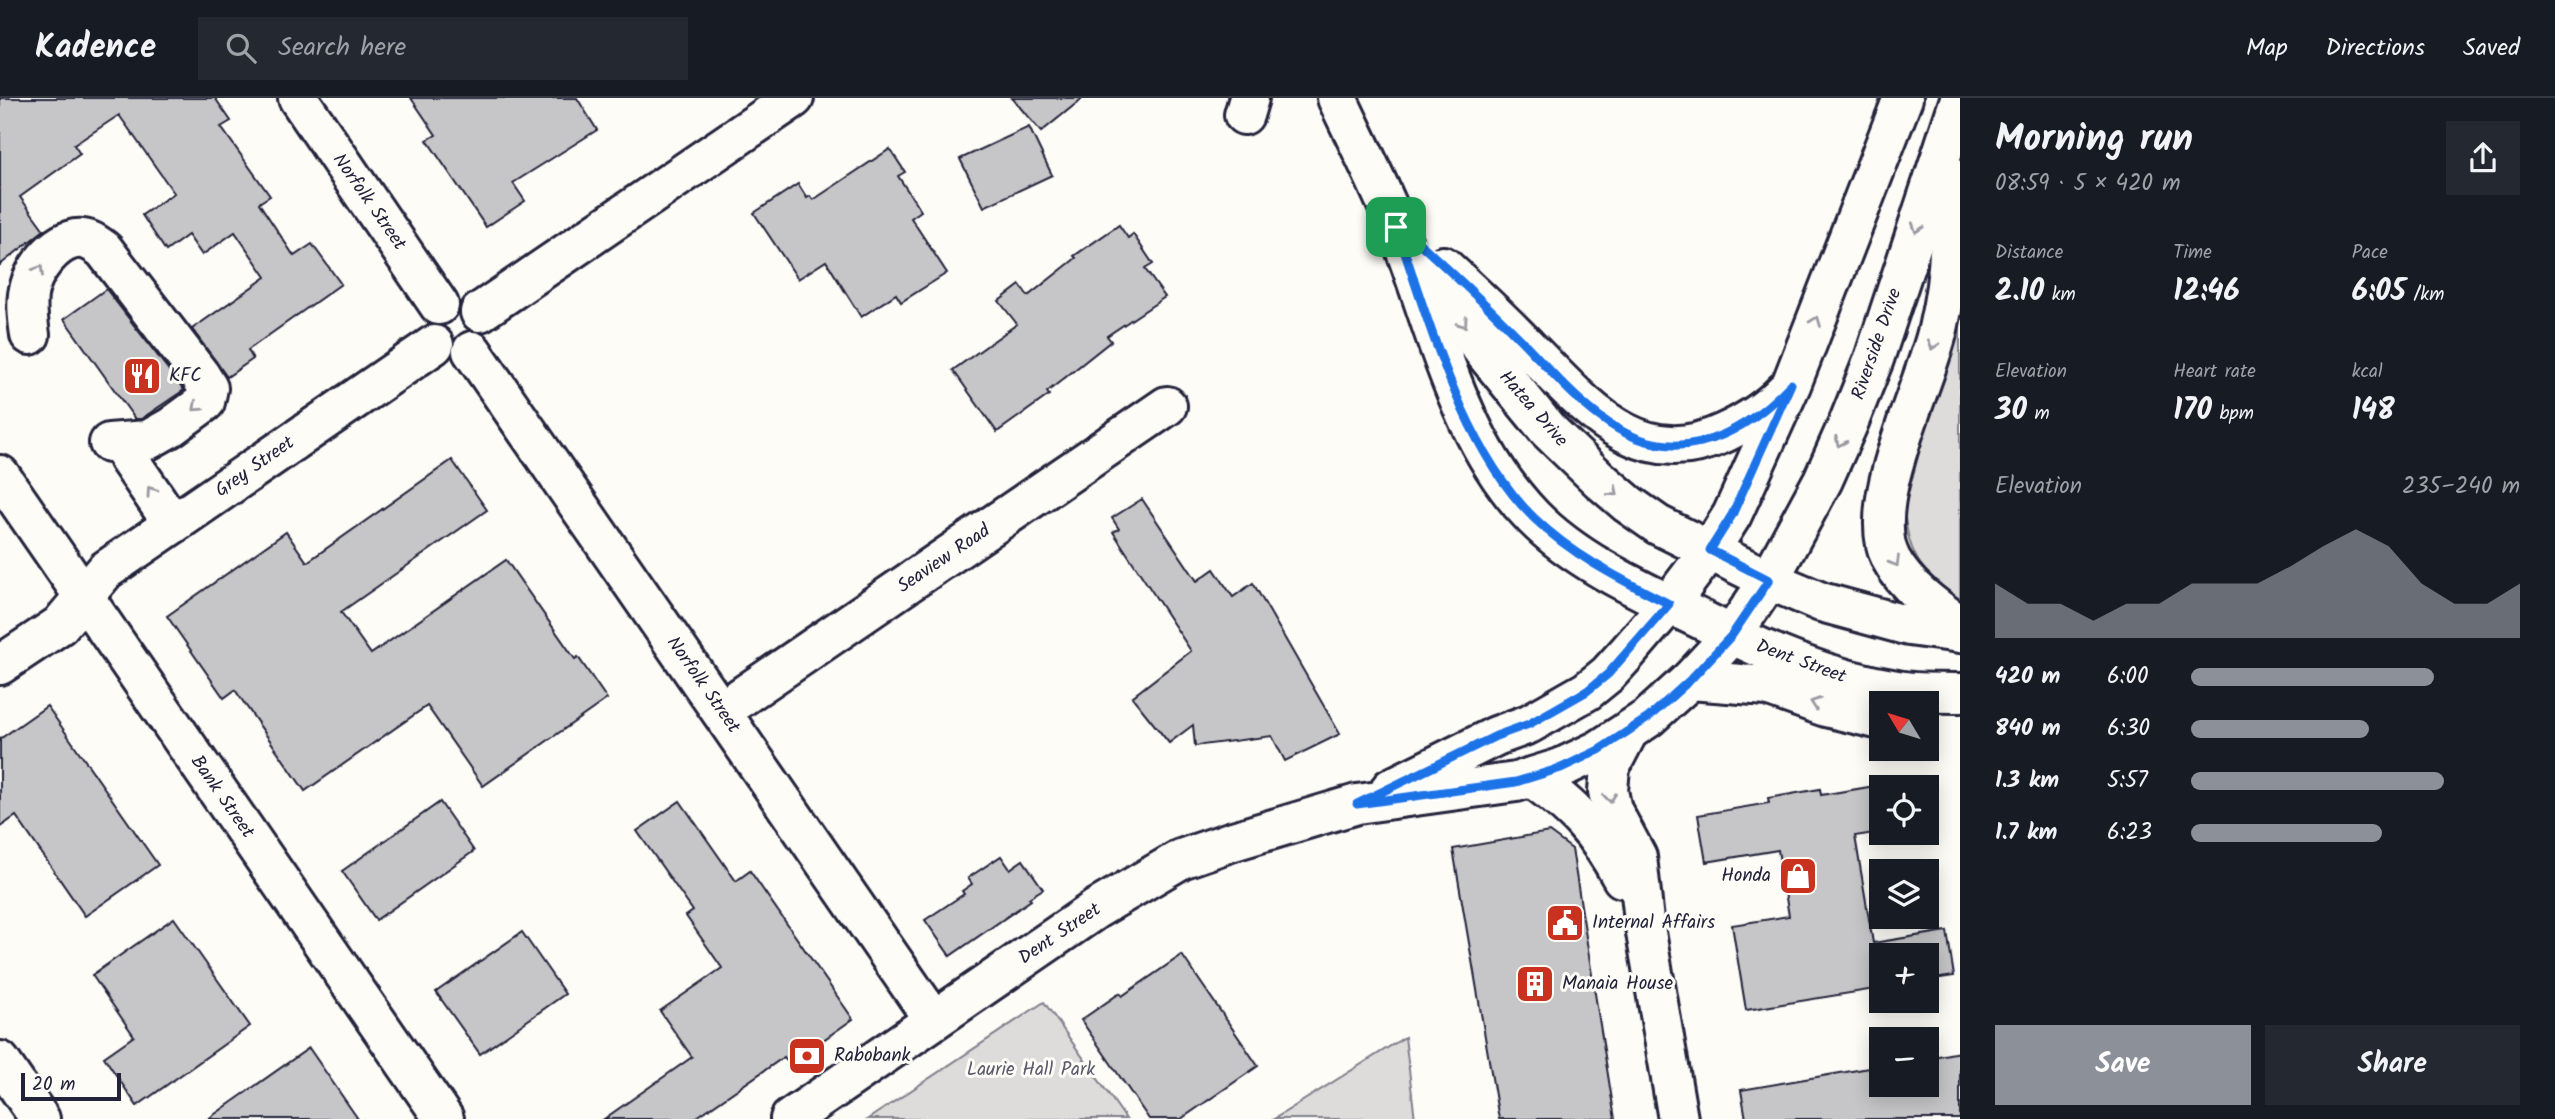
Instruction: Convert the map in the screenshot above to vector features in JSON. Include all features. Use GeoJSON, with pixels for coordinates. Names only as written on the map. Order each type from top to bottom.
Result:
{"type":"FeatureCollection","features":[{"type":"Feature","properties":{"kind":"main road","name":"Norfolk Street"},"geometry":{"type":"LineString","coordinates":[[298,98],[439,306]]}},
{"type":"Feature","properties":{"kind":"main road"},"geometry":{"type":"LineString","coordinates":[[480,312],[794,98]]}},
{"type":"Feature","properties":{"kind":"main road","name":"Hatea Drive"},"geometry":{"type":"LineString","coordinates":[[1337,98],[1396,227],[1468,420],[1481,446],[1513,495],[1533,517],[1573,551],[1618,578],[1732,635]]}},
{"type":"Feature","properties":{"kind":"main road","name":"Riverside Drive"},"geometry":{"type":"LineString","coordinates":[[1732,635],[1769,580],[1822,480],[1848,424],[1874,359],[1960,99]]}},
{"type":"Feature","properties":{"kind":"main road"},"geometry":{"type":"LineString","coordinates":[[1710,550],[1732,515],[1791,384],[1898,110]]}},
{"type":"Feature","properties":{"kind":"main road"},"geometry":{"type":"LineString","coordinates":[[1943,148],[1949,222],[1948,276],[1937,331],[1891,469],[1885,516],[1886,539],[1891,559],[1912,586],[1943,614],[1960,625]]}},
{"type":"Feature","properties":{"kind":"main road"},"geometry":{"type":"LineString","coordinates":[[1396,227],[1404,229],[1602,419],[1646,441],[1662,446],[1686,446],[1708,441],[1748,422],[1773,404],[1791,384]]}},
{"type":"Feature","properties":{"kind":"main road","name":"Hatea Drive"},"geometry":{"type":"LineString","coordinates":[[1396,227],[1484,352],[1548,430],[1628,504],[1658,525],[1769,580]]}},
{"type":"Feature","properties":{"kind":"main road"},"geometry":{"type":"LineString","coordinates":[[30,335],[29,286],[42,262],[55,248],[71,241],[88,239],[104,250],[208,387],[205,402],[179,421],[148,440],[119,451],[173,524]]}},
{"type":"Feature","properties":{"kind":"main road"},"geometry":{"type":"LineString","coordinates":[[447,301],[465,301],[480,312],[484,320],[483,337],[472,351],[464,355],[448,355],[434,345],[429,337],[429,320],[439,306],[447,301]]}},
{"type":"Feature","properties":{"kind":"main road","name":"Grey Street"},"geometry":{"type":"LineString","coordinates":[[0,665],[60,625],[106,570],[434,345]]}},
{"type":"Feature","properties":{"kind":"main road","name":"Norfolk Street"},"geometry":{"type":"LineString","coordinates":[[472,351],[933,1019]]}},
{"type":"Feature","properties":{"kind":"main road","name":"Seaview Road"},"geometry":{"type":"LineString","coordinates":[[721,712],[1167,406]]}},
{"type":"Feature","properties":{"kind":"main road","name":"Bank Street"},"geometry":{"type":"LineString","coordinates":[[0,475],[444,1119]]}},
{"type":"Feature","properties":{"kind":"main road","name":"Dent Street"},"geometry":{"type":"LineString","coordinates":[[1357,804],[1496,736],[1529,724],[1587,691],[1608,674],[1669,604],[1710,550]]}},
{"type":"Feature","properties":{"kind":"main road"},"geometry":{"type":"LineString","coordinates":[[1769,580],[1844,608],[1909,626],[1960,633]]}},
{"type":"Feature","properties":{"kind":"main road","name":"Dent Street"},"geometry":{"type":"LineString","coordinates":[[790,1119],[1096,909],[1181,859],[1357,804],[1516,782],[1561,768],[1627,734],[1648,718],[1690,680],[1732,635],[1781,658],[1852,682],[1900,691],[1960,693]]}},
{"type":"Feature","properties":{"kind":"main road"},"geometry":{"type":"LineString","coordinates":[[1690,680],[1767,686],[1826,707],[1869,717]]}},
{"type":"Feature","properties":{"kind":"main road"},"geometry":{"type":"LineString","coordinates":[[1939,714],[1960,706]]}},
{"type":"Feature","properties":{"kind":"main road"},"geometry":{"type":"LineString","coordinates":[[1627,734],[1610,767],[1608,791],[1612,810],[1637,857],[1644,921],[1678,1119]]}},
{"type":"Feature","properties":{"kind":"main road"},"geometry":{"type":"LineString","coordinates":[[1531,777],[1566,803],[1595,835],[1644,921]]}},
{"type":"Feature","properties":{"kind":"main road"},"geometry":{"type":"LineString","coordinates":[[0,1061],[40,1119]]}},
{"type":"Feature","properties":{"kind":"green space"},"geometry":{"type":"Polygon","coordinates":[[[1960,297],[1960,600],[1920,563],[1910,541],[1904,510],[1960,297]]]}},
{"type":"Feature","properties":{"kind":"green space","name":"Laurie Hall Park"},"geometry":{"type":"Polygon","coordinates":[[[1044,1002],[1126,1119],[868,1119],[1044,1002]]]}},
{"type":"Feature","properties":{"kind":"green space"},"geometry":{"type":"Polygon","coordinates":[[[1405,1037],[1415,1119],[1274,1119],[1405,1037]]]}},
{"type":"Feature","properties":{"kind":"building"},"geometry":{"type":"Polygon","coordinates":[[[0,98],[215,98],[231,121],[221,127],[270,196],[259,203],[294,256],[312,244],[341,284],[248,350],[253,359],[227,377],[192,329],[266,277],[235,232],[202,255],[188,235],[166,251],[142,215],[174,193],[119,115],[74,145],[80,154],[20,197],[44,230],[0,265],[0,98]]]}},
{"type":"Feature","properties":{"kind":"building"},"geometry":{"type":"Polygon","coordinates":[[[411,98],[577,98],[597,130],[513,183],[525,201],[486,227],[427,140],[436,135],[411,98]]]}},
{"type":"Feature","properties":{"kind":"building"},"geometry":{"type":"Polygon","coordinates":[[[1012,98],[1083,98],[1041,132],[1012,98]]]}},
{"type":"Feature","properties":{"kind":"building"},"geometry":{"type":"Polygon","coordinates":[[[1029,127],[1052,175],[984,207],[960,159],[1029,127]]]}},
{"type":"Feature","properties":{"kind":"building"},"geometry":{"type":"Polygon","coordinates":[[[890,149],[905,172],[898,176],[921,211],[911,218],[947,273],[901,302],[896,294],[861,317],[826,261],[798,279],[754,213],[798,184],[807,198],[810,196],[813,200],[890,149]]]}},
{"type":"Feature","properties":{"kind":"building"},"geometry":{"type":"Polygon","coordinates":[[[1119,225],[1128,238],[1133,234],[1153,264],[1145,269],[1165,297],[1107,336],[1111,341],[1047,392],[1049,395],[997,432],[953,370],[1017,324],[999,301],[1020,285],[1028,296],[1076,258],[1074,256],[1119,225]]]}},
{"type":"Feature","properties":{"kind":"building"},"geometry":{"type":"Polygon","coordinates":[[[106,289],[184,390],[141,419],[135,419],[64,319],[106,289]]]}},
{"type":"Feature","properties":{"kind":"building"},"geometry":{"type":"Polygon","coordinates":[[[452,460],[487,510],[341,612],[371,654],[506,560],[575,659],[578,657],[607,699],[483,786],[427,706],[305,791],[235,690],[224,698],[167,616],[286,532],[307,562],[452,460]]]}},
{"type":"Feature","properties":{"kind":"building"},"geometry":{"type":"Polygon","coordinates":[[[1142,499],[1197,581],[1214,569],[1233,597],[1253,583],[1340,734],[1285,761],[1272,736],[1195,746],[1193,725],[1169,743],[1132,697],[1191,651],[1113,532],[1119,529],[1112,518],[1142,499]]]}},
{"type":"Feature","properties":{"kind":"building"},"geometry":{"type":"Polygon","coordinates":[[[47,706],[158,865],[85,916],[16,816],[0,827],[0,739],[47,706]]]}},
{"type":"Feature","properties":{"kind":"building"},"geometry":{"type":"Polygon","coordinates":[[[1869,787],[1869,834],[1855,836],[1873,943],[1869,943],[1869,990],[1746,1010],[1732,925],[1789,916],[1778,850],[1706,862],[1698,815],[1769,803],[1768,798],[1820,789],[1821,795],[1869,787]]]}},
{"type":"Feature","properties":{"kind":"building"},"geometry":{"type":"Polygon","coordinates":[[[680,801],[736,881],[750,871],[853,1019],[789,1064],[784,1057],[694,1119],[604,1119],[692,1057],[660,1011],[722,968],[686,916],[693,911],[637,831],[680,801]]]}},
{"type":"Feature","properties":{"kind":"building"},"geometry":{"type":"Polygon","coordinates":[[[440,802],[474,851],[376,920],[342,871],[440,802]]]}},
{"type":"Feature","properties":{"kind":"building","name":"Manaia House"},"geometry":{"type":"Polygon","coordinates":[[[1549,832],[1572,849],[1615,1119],[1499,1119],[1453,849],[1549,832]]]}},
{"type":"Feature","properties":{"kind":"building"},"geometry":{"type":"Polygon","coordinates":[[[1001,856],[1010,869],[1023,860],[1043,889],[950,956],[925,920],[964,894],[962,891],[972,884],[968,878],[1001,856]]]}},
{"type":"Feature","properties":{"kind":"building"},"geometry":{"type":"Polygon","coordinates":[[[174,918],[250,1026],[137,1106],[104,1057],[134,1036],[92,975],[174,918]]]}},
{"type":"Feature","properties":{"kind":"building"},"geometry":{"type":"Polygon","coordinates":[[[1947,931],[1954,976],[1939,978],[1939,943],[1873,943],[1947,931]]]}},
{"type":"Feature","properties":{"kind":"building"},"geometry":{"type":"Polygon","coordinates":[[[522,932],[565,994],[480,1054],[436,992],[522,932]]]}},
{"type":"Feature","properties":{"kind":"building"},"geometry":{"type":"Polygon","coordinates":[[[1182,955],[1258,1066],[1181,1119],[1149,1119],[1081,1020],[1182,955]]]}},
{"type":"Feature","properties":{"kind":"building"},"geometry":{"type":"Polygon","coordinates":[[[309,1048],[358,1119],[208,1119],[309,1048]]]}},
{"type":"Feature","properties":{"kind":"building"},"geometry":{"type":"Polygon","coordinates":[[[1960,1052],[1960,1119],[1746,1119],[1741,1090],[1869,1068],[1869,1097],[1939,1097],[1939,1056],[1960,1052]]]}},
{"type":"Feature","properties":{"kind":"place","name":"KFC"},"geometry":{"type":"Point","coordinates":[142,376]}},
{"type":"Feature","properties":{"kind":"place","name":"Honda"},"geometry":{"type":"Point","coordinates":[1798,876]}},
{"type":"Feature","properties":{"kind":"place","name":"Internal Affairs"},"geometry":{"type":"Point","coordinates":[1565,923]}},
{"type":"Feature","properties":{"kind":"place","name":"Manaia House"},"geometry":{"type":"Point","coordinates":[1535,984]}},
{"type":"Feature","properties":{"kind":"place","name":"Rabobank"},"geometry":{"type":"Point","coordinates":[807,1056]}},
{"type":"Feature","properties":{"kind":"route"},"geometry":{"type":"LineString","coordinates":[[1396,227],[1404,229],[1602,419],[1646,441],[1662,446],[1686,446],[1708,441],[1748,422],[1773,404],[1791,384],[1732,515],[1710,550],[1769,580],[1732,635],[1690,680],[1627,734],[1561,768],[1516,782],[1357,804],[1496,736],[1529,724],[1587,691],[1628,653],[1669,604],[1573,551],[1533,517],[1513,495],[1481,446],[1468,420],[1396,227]]}}]}
